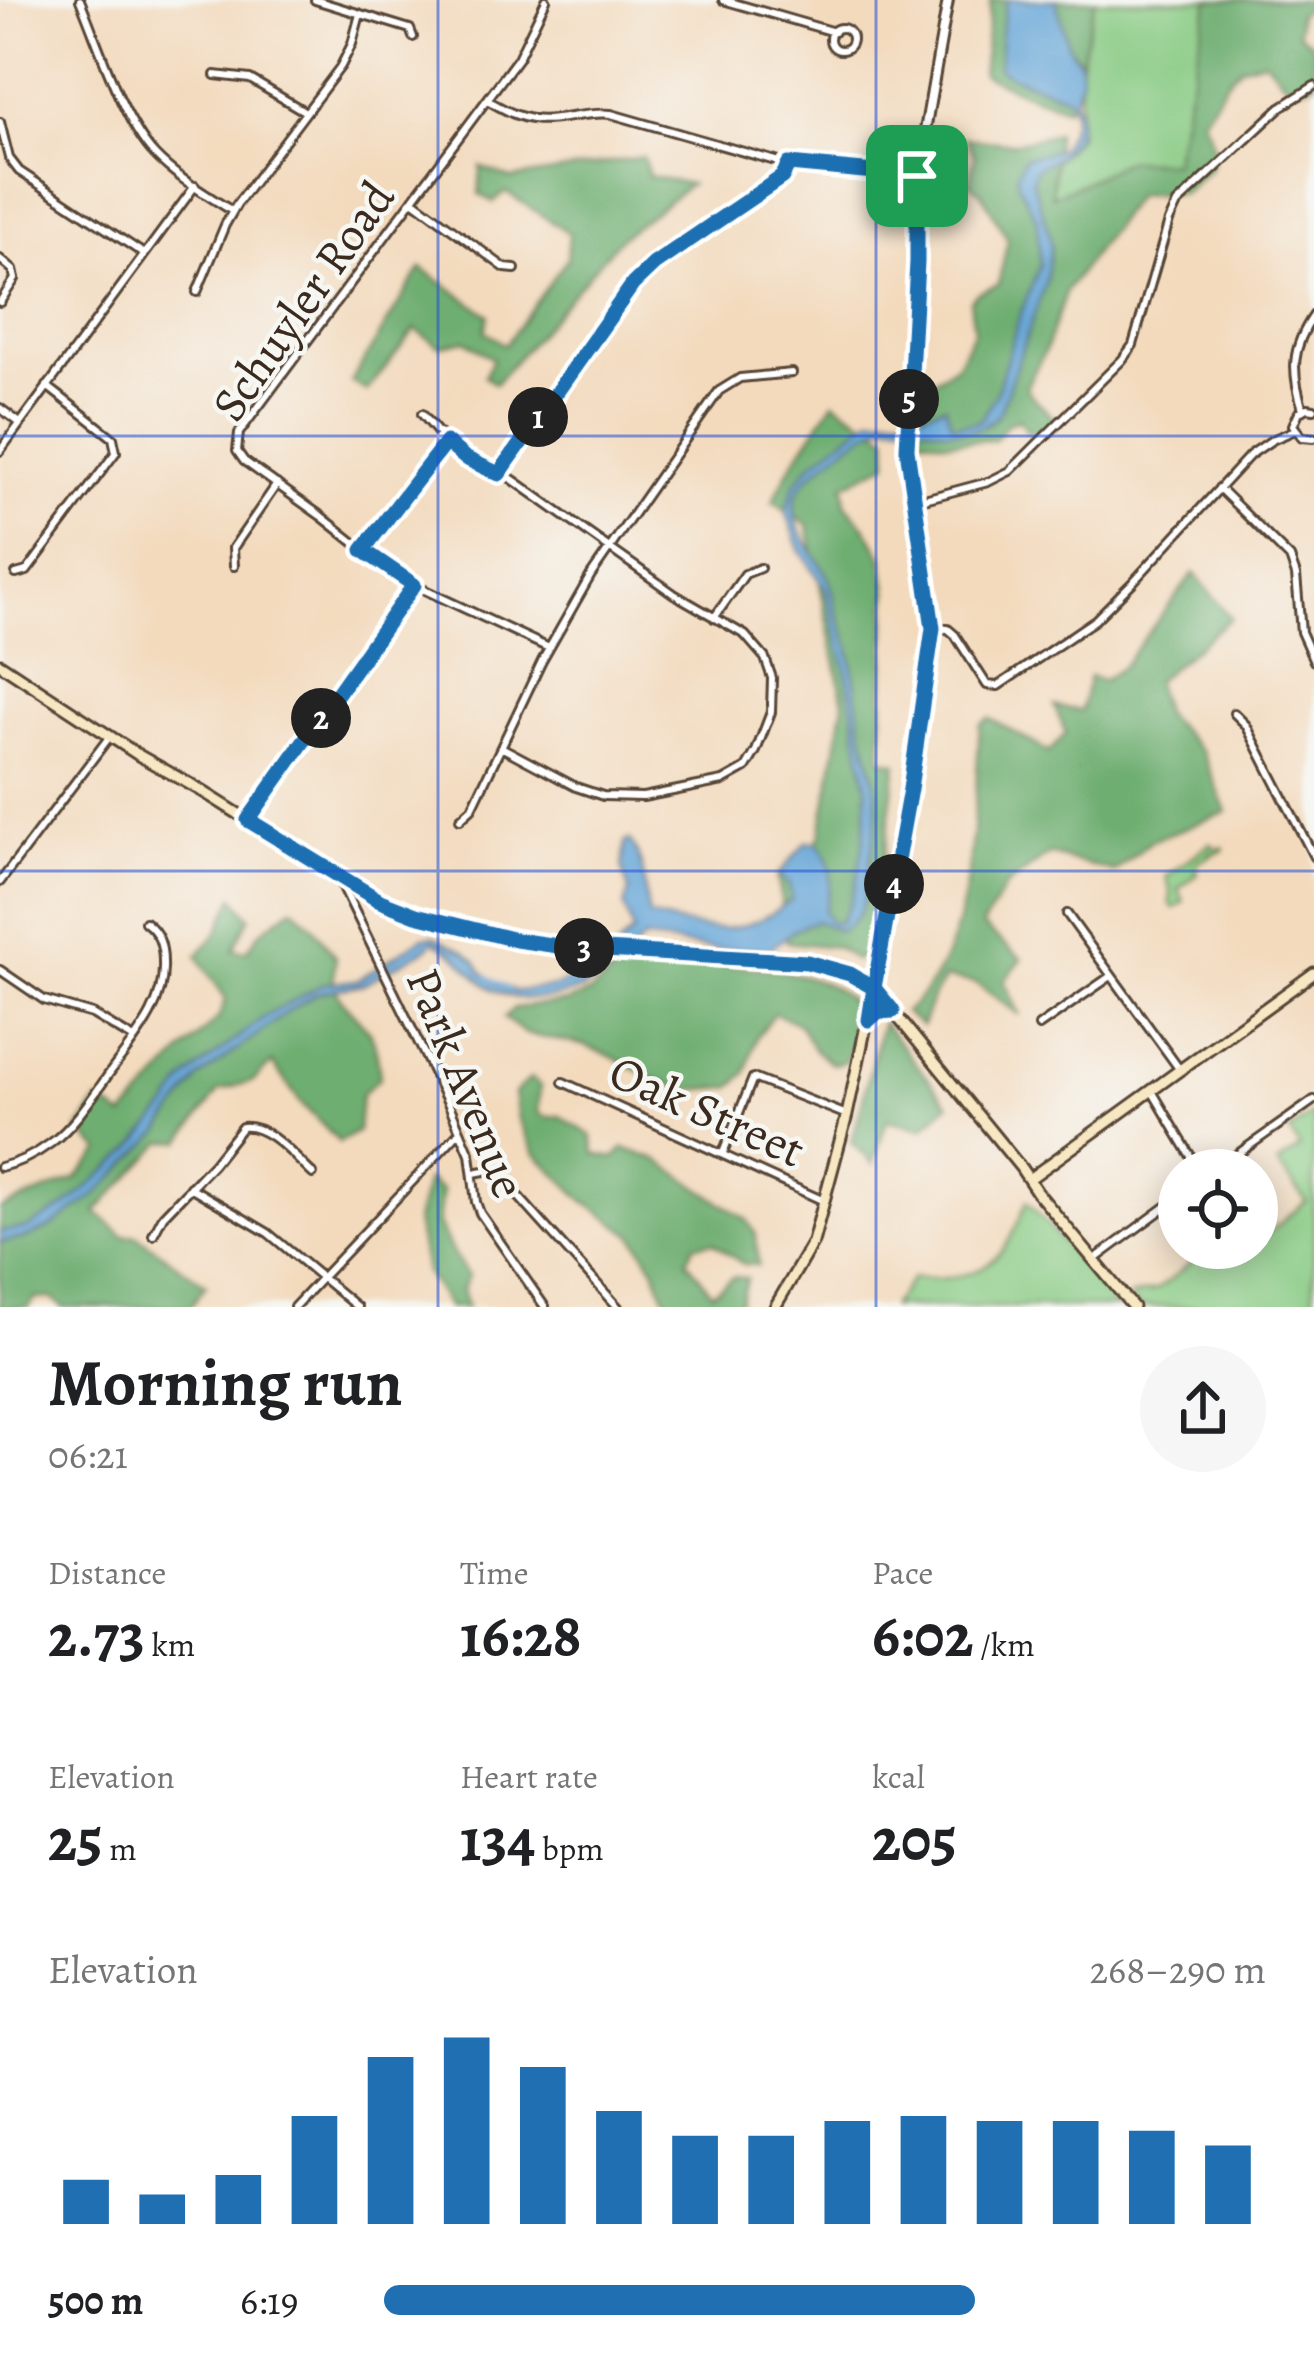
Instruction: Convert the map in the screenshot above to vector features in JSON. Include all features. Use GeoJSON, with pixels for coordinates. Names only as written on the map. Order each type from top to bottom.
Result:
{"type":"FeatureCollection","features":[{"type":"Feature","properties":{"kind":"main road"},"geometry":{"type":"LineString","coordinates":[[0,664],[338,878],[416,915],[516,940],[572,948],[807,962],[850,974],[874,988],[1133,1307]]}},
{"type":"Feature","properties":{"kind":"main road"},"geometry":{"type":"LineString","coordinates":[[1029,1179],[1314,973]]}},
{"type":"Feature","properties":{"kind":"main road"},"geometry":{"type":"LineString","coordinates":[[775,1307],[810,1248],[847,1114],[874,988]]}},
{"type":"Feature","properties":{"kind":"main road"},"geometry":{"type":"LineString","coordinates":[[869,1020],[878,1012],[893,1011]]}},
{"type":"Feature","properties":{"kind":"street"},"geometry":{"type":"LineString","coordinates":[[80,0],[140,136],[157,157],[232,212]]}},
{"type":"Feature","properties":{"kind":"street"},"geometry":{"type":"LineString","coordinates":[[315,0],[410,29],[413,37]]}},
{"type":"Feature","properties":{"kind":"street","name":"Schuyler Road"},"geometry":{"type":"LineString","coordinates":[[546,0],[528,41],[487,100],[236,444],[240,456],[414,585],[549,648]]}},
{"type":"Feature","properties":{"kind":"street"},"geometry":{"type":"LineString","coordinates":[[723,0],[834,32]]}},
{"type":"Feature","properties":{"kind":"street"},"geometry":{"type":"LineString","coordinates":[[874,988],[933,628],[908,463],[908,427],[917,176],[948,0]]}},
{"type":"Feature","properties":{"kind":"street"},"geometry":{"type":"LineString","coordinates":[[197,292],[232,212],[346,56],[360,14]]}},
{"type":"Feature","properties":{"kind":"street"},"geometry":{"type":"LineString","coordinates":[[215,75],[250,79],[306,112]]}},
{"type":"Feature","properties":{"kind":"street"},"geometry":{"type":"LineString","coordinates":[[914,502],[988,482],[1010,471],[1120,362],[1138,335],[1177,204],[1281,107],[1314,86]]}},
{"type":"Feature","properties":{"kind":"street"},"geometry":{"type":"LineString","coordinates":[[487,100],[534,119],[611,113],[789,164],[917,176]]}},
{"type":"Feature","properties":{"kind":"street"},"geometry":{"type":"LineString","coordinates":[[1,128],[9,158],[19,171],[144,254]]}},
{"type":"Feature","properties":{"kind":"street"},"geometry":{"type":"LineString","coordinates":[[499,474],[633,284],[654,264],[782,177],[789,164]]}},
{"type":"Feature","properties":{"kind":"street"},"geometry":{"type":"LineString","coordinates":[[0,451],[195,186]]}},
{"type":"Feature","properties":{"kind":"street"},"geometry":{"type":"LineString","coordinates":[[413,200],[505,268],[515,269]]}},
{"type":"Feature","properties":{"kind":"street"},"geometry":{"type":"LineString","coordinates":[[0,259],[15,274],[0,302]]}},
{"type":"Feature","properties":{"kind":"street"},"geometry":{"type":"LineString","coordinates":[[1303,409],[1294,380],[1295,357],[1314,315]]}},
{"type":"Feature","properties":{"kind":"street"},"geometry":{"type":"LineString","coordinates":[[460,819],[472,808],[549,648],[608,547],[724,386],[740,378],[792,373]]}},
{"type":"Feature","properties":{"kind":"street"},"geometry":{"type":"LineString","coordinates":[[16,574],[27,571],[116,447],[112,438],[47,386]]}},
{"type":"Feature","properties":{"kind":"street"},"geometry":{"type":"LineString","coordinates":[[0,408],[20,423]]}},
{"type":"Feature","properties":{"kind":"street"},"geometry":{"type":"LineString","coordinates":[[1314,409],[1303,409],[1293,420],[1301,437],[1314,438]]}},
{"type":"Feature","properties":{"kind":"street"},"geometry":{"type":"LineString","coordinates":[[422,414],[465,458],[512,479],[751,640],[772,678],[771,712],[756,751],[739,773],[723,781],[643,797],[616,797],[576,787],[501,747]]}},
{"type":"Feature","properties":{"kind":"street"},"geometry":{"type":"LineString","coordinates":[[933,628],[955,634],[987,686],[998,686],[1095,620],[1250,455],[1294,430]]}},
{"type":"Feature","properties":{"kind":"street"},"geometry":{"type":"LineString","coordinates":[[363,550],[446,442]]}},
{"type":"Feature","properties":{"kind":"street"},"geometry":{"type":"LineString","coordinates":[[234,566],[237,541],[277,484]]}},
{"type":"Feature","properties":{"kind":"street"},"geometry":{"type":"LineString","coordinates":[[1219,488],[1290,558],[1301,632],[1314,661]]}},
{"type":"Feature","properties":{"kind":"street"},"geometry":{"type":"LineString","coordinates":[[714,618],[745,574],[760,568]]}},
{"type":"Feature","properties":{"kind":"street"},"geometry":{"type":"LineString","coordinates":[[248,820],[414,585]]}},
{"type":"Feature","properties":{"kind":"street"},"geometry":{"type":"LineString","coordinates":[[1234,712],[1246,724],[1314,857]]}},
{"type":"Feature","properties":{"kind":"street"},"geometry":{"type":"LineString","coordinates":[[0,882],[110,736]]}},
{"type":"Feature","properties":{"kind":"street","name":"Park Avenue"},"geometry":{"type":"LineString","coordinates":[[338,878],[460,1130],[470,1154],[481,1213],[545,1307]]}},
{"type":"Feature","properties":{"kind":"street"},"geometry":{"type":"LineString","coordinates":[[1067,914],[1180,1070]]}},
{"type":"Feature","properties":{"kind":"street"},"geometry":{"type":"LineString","coordinates":[[0,1167],[24,1160],[62,1133],[155,1007],[162,981],[160,942],[145,922]]}},
{"type":"Feature","properties":{"kind":"street"},"geometry":{"type":"LineString","coordinates":[[0,970],[44,1000],[92,1014],[134,1039]]}},
{"type":"Feature","properties":{"kind":"street"},"geometry":{"type":"LineString","coordinates":[[1039,1026],[1111,976]]}},
{"type":"Feature","properties":{"kind":"street"},"geometry":{"type":"LineString","coordinates":[[723,1153],[753,1078],[847,1114]]}},
{"type":"Feature","properties":{"kind":"street","name":"Oak Street"},"geometry":{"type":"LineString","coordinates":[[563,1082],[824,1201]]}},
{"type":"Feature","properties":{"kind":"street"},"geometry":{"type":"LineString","coordinates":[[1152,1091],[1187,1149]]}},
{"type":"Feature","properties":{"kind":"street"},"geometry":{"type":"LineString","coordinates":[[1245,1149],[1314,1100]]}},
{"type":"Feature","properties":{"kind":"street"},"geometry":{"type":"LineString","coordinates":[[153,1234],[163,1216],[247,1125],[268,1134],[314,1174]]}},
{"type":"Feature","properties":{"kind":"street"},"geometry":{"type":"LineString","coordinates":[[294,1307],[460,1130]]}},
{"type":"Feature","properties":{"kind":"street"},"geometry":{"type":"LineString","coordinates":[[474,1173],[488,1170],[500,1176],[618,1307]]}},
{"type":"Feature","properties":{"kind":"street"},"geometry":{"type":"LineString","coordinates":[[190,1187],[268,1233],[357,1307]]}},
{"type":"Feature","properties":{"kind":"street"},"geometry":{"type":"LineString","coordinates":[[1095,1259],[1158,1212]]}},
{"type":"Feature","properties":{"kind":"green space"},"geometry":{"type":"Polygon","coordinates":[[[991,0],[1007,0],[999,69],[1074,99],[1066,108],[982,74],[991,0]]]}},
{"type":"Feature","properties":{"kind":"green space"},"geometry":{"type":"Polygon","coordinates":[[[1056,0],[1095,0],[1081,60],[1069,48],[1056,0]]]}},
{"type":"Feature","properties":{"kind":"green space"},"geometry":{"type":"Polygon","coordinates":[[[1095,0],[1209,0],[1173,162],[1127,160],[1050,197],[1043,173],[1078,137],[1081,60],[1095,0]]]}},
{"type":"Feature","properties":{"kind":"green space"},"geometry":{"type":"Polygon","coordinates":[[[1209,0],[1314,0],[1298,15],[1298,33],[1314,45],[1314,83],[1291,86],[1264,60],[1241,66],[1202,119],[1214,153],[1209,169],[1183,193],[1136,195],[1066,291],[1046,349],[1026,387],[1053,418],[1047,433],[1028,432],[1019,419],[1008,423],[995,440],[944,442],[920,436],[924,396],[934,380],[957,364],[974,330],[970,300],[998,285],[1008,240],[981,192],[969,183],[975,156],[966,138],[1015,143],[1056,133],[1052,196],[1127,160],[1173,162],[1209,0]]]}},
{"type":"Feature","properties":{"kind":"green space"},"geometry":{"type":"Polygon","coordinates":[[[643,157],[649,176],[690,184],[620,238],[495,384],[484,376],[493,359],[465,340],[439,346],[415,329],[367,391],[351,382],[421,268],[489,315],[485,331],[505,345],[567,259],[569,233],[506,192],[493,202],[479,194],[481,167],[511,179],[643,157]]]}},
{"type":"Feature","properties":{"kind":"green space"},"geometry":{"type":"Polygon","coordinates":[[[834,401],[888,436],[889,462],[844,485],[846,505],[882,555],[888,590],[881,759],[897,763],[871,954],[854,960],[837,947],[787,942],[778,878],[820,838],[844,703],[808,525],[773,501],[834,401]]]}},
{"type":"Feature","properties":{"kind":"green space"},"geometry":{"type":"Polygon","coordinates":[[[1194,573],[1231,618],[1155,681],[1163,713],[1202,752],[1227,812],[1151,841],[1114,872],[1049,854],[1006,886],[982,926],[1022,959],[1004,981],[1020,1015],[976,983],[945,978],[922,1026],[904,1012],[928,988],[946,957],[958,920],[972,839],[980,725],[989,718],[1049,752],[1066,733],[1054,706],[1081,711],[1089,676],[1102,681],[1122,667],[1194,573]]]}},
{"type":"Feature","properties":{"kind":"green space"},"geometry":{"type":"Polygon","coordinates":[[[1211,843],[1224,850],[1210,852],[1199,861],[1198,874],[1179,889],[1184,902],[1174,909],[1166,877],[1211,843]]]}},
{"type":"Feature","properties":{"kind":"green space"},"geometry":{"type":"Polygon","coordinates":[[[234,897],[250,917],[233,950],[247,951],[259,933],[293,907],[336,958],[338,994],[372,1037],[378,1057],[380,1077],[361,1095],[358,1131],[339,1142],[301,1103],[272,1063],[253,1081],[219,1091],[182,1141],[163,1142],[96,1212],[124,1236],[136,1235],[206,1285],[190,1307],[63,1307],[51,1298],[34,1299],[29,1307],[0,1307],[0,1209],[76,1179],[101,1151],[78,1130],[99,1100],[124,1117],[219,1017],[226,999],[197,956],[216,935],[234,897]]]}},
{"type":"Feature","properties":{"kind":"green space"},"geometry":{"type":"Polygon","coordinates":[[[669,962],[792,973],[836,989],[861,1018],[846,1061],[833,1064],[814,1050],[799,1024],[774,1013],[757,1036],[746,1073],[731,1087],[686,1090],[583,1045],[526,1034],[504,1018],[514,1008],[567,1002],[590,993],[622,966],[669,962]]]}},
{"type":"Feature","properties":{"kind":"green space"},"geometry":{"type":"Polygon","coordinates":[[[882,1022],[949,1104],[923,1128],[887,1120],[873,1164],[852,1142],[882,1022]]]}},
{"type":"Feature","properties":{"kind":"green space"},"geometry":{"type":"Polygon","coordinates":[[[531,1078],[540,1086],[538,1111],[545,1117],[560,1116],[592,1136],[595,1154],[614,1158],[624,1148],[660,1161],[747,1220],[756,1235],[758,1265],[743,1264],[712,1242],[694,1245],[687,1260],[712,1293],[733,1277],[747,1278],[738,1307],[669,1307],[654,1268],[634,1236],[583,1200],[535,1153],[518,1119],[514,1093],[531,1078]]]}},
{"type":"Feature","properties":{"kind":"green space"},"geometry":{"type":"Polygon","coordinates":[[[1314,1113],[1314,1307],[1139,1307],[1130,1296],[1157,1290],[1183,1269],[1278,1269],[1278,1225],[1306,1201],[1278,1165],[1300,1148],[1289,1131],[1314,1113]]]}},
{"type":"Feature","properties":{"kind":"green space"},"geometry":{"type":"Polygon","coordinates":[[[427,1180],[442,1191],[438,1223],[468,1276],[462,1289],[467,1307],[448,1307],[425,1272],[416,1221],[427,1180]]]}},
{"type":"Feature","properties":{"kind":"green space"},"geometry":{"type":"Polygon","coordinates":[[[1027,1201],[1117,1307],[891,1307],[912,1278],[952,1277],[987,1264],[1009,1240],[1027,1201]]]}},
{"type":"Feature","properties":{"kind":"water"},"geometry":{"type":"Polygon","coordinates":[[[1007,0],[1056,0],[1069,48],[1080,62],[1081,79],[1074,99],[1078,112],[1075,137],[1060,155],[1036,169],[1032,180],[1051,246],[1046,281],[1000,412],[988,423],[961,431],[903,423],[879,426],[815,472],[795,500],[798,524],[829,580],[849,646],[875,786],[875,834],[865,896],[855,919],[840,931],[816,921],[795,929],[770,949],[711,949],[645,939],[590,985],[559,996],[527,999],[496,991],[433,941],[363,984],[318,993],[290,1010],[199,1078],[159,1133],[96,1195],[50,1228],[0,1243],[0,1232],[28,1228],[67,1205],[133,1148],[188,1077],[264,1017],[323,984],[357,980],[424,937],[434,936],[464,951],[482,972],[515,991],[556,987],[595,970],[633,932],[624,907],[629,892],[622,867],[629,840],[642,867],[649,916],[707,928],[756,921],[792,899],[789,885],[779,874],[806,842],[818,843],[831,876],[824,911],[831,922],[839,923],[857,877],[867,788],[846,670],[825,588],[800,550],[786,511],[795,484],[812,463],[872,417],[919,414],[945,405],[952,425],[976,422],[997,391],[1040,265],[1037,219],[1017,173],[1024,158],[1060,149],[1073,117],[1068,97],[999,69],[1007,0]]]}},
{"type":"Feature","properties":{"kind":"waterway"},"geometry":{"type":"LineString","coordinates":[[487,976],[509,989]]}},
{"type":"Feature","properties":{"kind":"route"},"geometry":{"type":"LineString","coordinates":[[917,176],[789,164],[782,177],[654,264],[633,284],[499,474],[465,458],[446,442],[363,550],[414,585],[248,820],[338,878],[416,915],[516,940],[572,948],[807,962],[850,974],[874,988],[869,1020],[878,1012],[893,1011],[874,988],[933,628],[907,449],[917,176]]}}]}
